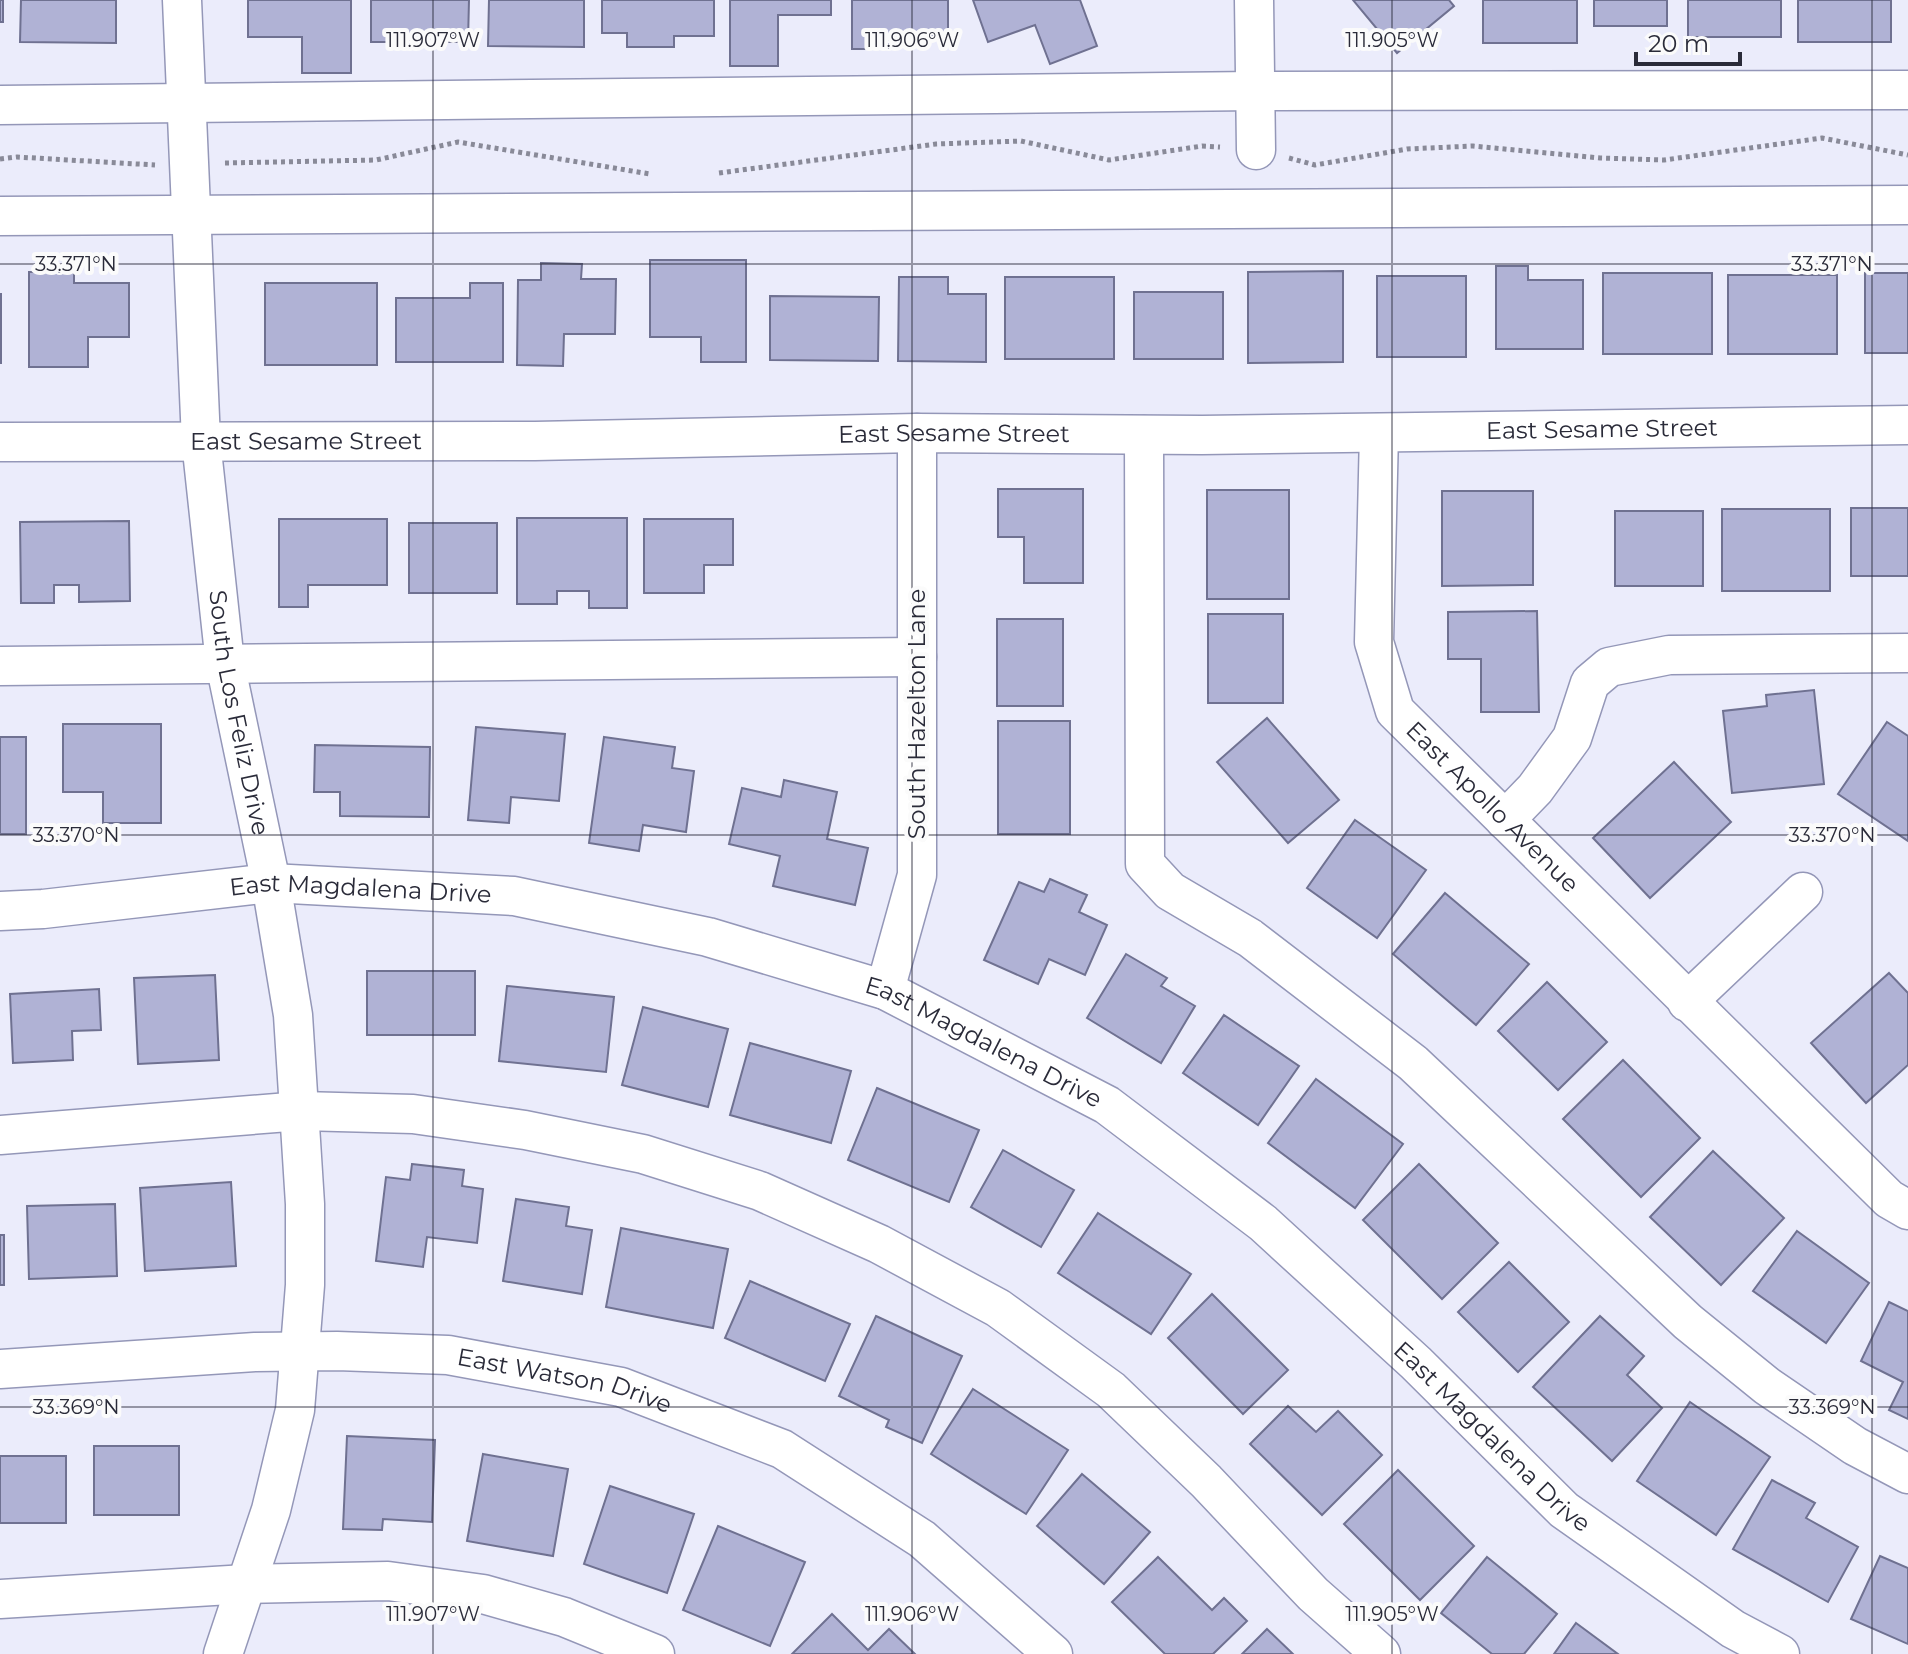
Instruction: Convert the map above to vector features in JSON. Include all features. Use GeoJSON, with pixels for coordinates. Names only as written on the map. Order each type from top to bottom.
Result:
{"type":"FeatureCollection","features":[{"type":"Feature","properties":{"kind":"street","name":"South Los Feliz Drive"},"geometry":{"type":"LineString","coordinates":[[182,0],[201,441],[225,663],[271,883],[293,1015],[301,1111],[305,1285],[295,1410],[271,1510],[223,1654]]}},
{"type":"Feature","properties":{"kind":"street"},"geometry":{"type":"LineString","coordinates":[[1254,0],[1256,150]]}},
{"type":"Feature","properties":{"kind":"street"},"geometry":{"type":"LineString","coordinates":[[0,105],[1254,91],[1908,90]]}},
{"type":"Feature","properties":{"kind":"street"},"geometry":{"type":"LineString","coordinates":[[0,216],[1908,205]]}},
{"type":"Feature","properties":{"kind":"street","name":"East Sesame Street"},"geometry":{"type":"LineString","coordinates":[[0,442],[535,441],[917,433],[1144,435],[1908,425]]}},
{"type":"Feature","properties":{"kind":"street","name":"South Hazelton Lane"},"geometry":{"type":"LineString","coordinates":[[885,990],[917,875],[917,433]]}},
{"type":"Feature","properties":{"kind":"street","name":"East Apollo Avenue"},"geometry":{"type":"LineString","coordinates":[[1379,433],[1374,642],[1395,711],[1889,1199],[1908,1210]]}},
{"type":"Feature","properties":{"kind":"street"},"geometry":{"type":"LineString","coordinates":[[1144,435],[1145,864],[1170,891],[1250,938],[1413,1063],[1688,1322],[1767,1386],[1855,1446],[1908,1474]]}},
{"type":"Feature","properties":{"kind":"street"},"geometry":{"type":"LineString","coordinates":[[1505,820],[1535,789],[1572,738],[1590,683],[1609,667],[1669,655],[1908,653]]}},
{"type":"Feature","properties":{"kind":"street"},"geometry":{"type":"LineString","coordinates":[[0,666],[917,657]]}},
{"type":"Feature","properties":{"kind":"street","name":"East Magdalena Drive"},"geometry":{"type":"LineString","coordinates":[[0,911],[43,909],[271,883],[514,896],[708,937],[885,990],[1107,1105],[1263,1223],[1416,1363],[1564,1510],[1733,1629],[1780,1654]]}},
{"type":"Feature","properties":{"kind":"street"},"geometry":{"type":"LineString","coordinates":[[1687,1002],[1803,892]]}},
{"type":"Feature","properties":{"kind":"street"},"geometry":{"type":"LineString","coordinates":[[0,1135],[301,1111],[413,1114],[525,1130],[643,1154],[760,1191],[879,1244],[998,1308],[1111,1390],[1206,1481],[1313,1594],[1381,1654]]}},
{"type":"Feature","properties":{"kind":"street","name":"East Watson Drive"},"geometry":{"type":"LineString","coordinates":[[0,1369],[300,1351],[448,1355],[621,1387],[782,1449],[922,1539],[1049,1653]]}},
{"type":"Feature","properties":{"kind":"street"},"geometry":{"type":"LineString","coordinates":[[0,1599],[246,1584],[388,1581],[483,1594],[564,1617],[655,1654]]}},
{"type":"Feature","properties":{"kind":"path"},"geometry":{"type":"LineString","coordinates":[[704,174],[936,144],[1021,141],[1109,160],[1202,146],[1256,150],[1315,165],[1407,149],[1473,146],[1600,158],[1664,160],[1822,138],[1908,155]]}},
{"type":"Feature","properties":{"kind":"path"},"geometry":{"type":"LineString","coordinates":[[0,159],[17,157],[150,165],[376,160],[458,142],[659,175]]}},
{"type":"Feature","properties":{"kind":"building"},"geometry":{"type":"Polygon","coordinates":[[[0,0],[3,0],[3,22],[0,22],[0,0]]]}},
{"type":"Feature","properties":{"kind":"building"},"geometry":{"type":"Polygon","coordinates":[[[21,0],[116,0],[116,43],[20,42],[21,0]]]}},
{"type":"Feature","properties":{"kind":"building"},"geometry":{"type":"Polygon","coordinates":[[[248,0],[351,0],[351,73],[302,73],[302,37],[248,37],[248,0]]]}},
{"type":"Feature","properties":{"kind":"building"},"geometry":{"type":"Polygon","coordinates":[[[371,0],[469,0],[468,42],[371,42],[371,0]]]}},
{"type":"Feature","properties":{"kind":"building"},"geometry":{"type":"Polygon","coordinates":[[[489,0],[584,0],[584,47],[488,46],[489,0]]]}},
{"type":"Feature","properties":{"kind":"building"},"geometry":{"type":"Polygon","coordinates":[[[602,0],[714,0],[714,36],[674,36],[674,47],[627,47],[627,33],[602,33],[602,0]]]}},
{"type":"Feature","properties":{"kind":"building"},"geometry":{"type":"Polygon","coordinates":[[[730,0],[831,0],[831,15],[778,15],[778,66],[730,66],[730,0]]]}},
{"type":"Feature","properties":{"kind":"building"},"geometry":{"type":"Polygon","coordinates":[[[852,0],[948,0],[948,37],[898,37],[898,49],[852,49],[852,0]]]}},
{"type":"Feature","properties":{"kind":"building"},"geometry":{"type":"Polygon","coordinates":[[[973,0],[1080,0],[1097,46],[1050,64],[1035,25],[988,42],[973,0]]]}},
{"type":"Feature","properties":{"kind":"building"},"geometry":{"type":"Polygon","coordinates":[[[1353,0],[1449,0],[1454,6],[1397,53],[1353,0]]]}},
{"type":"Feature","properties":{"kind":"building"},"geometry":{"type":"Polygon","coordinates":[[[1483,0],[1577,0],[1577,43],[1483,43],[1483,0]]]}},
{"type":"Feature","properties":{"kind":"building"},"geometry":{"type":"Polygon","coordinates":[[[1594,0],[1667,0],[1667,26],[1594,26],[1594,0]]]}},
{"type":"Feature","properties":{"kind":"building"},"geometry":{"type":"Polygon","coordinates":[[[1688,0],[1781,0],[1781,37],[1688,37],[1688,0]]]}},
{"type":"Feature","properties":{"kind":"building"},"geometry":{"type":"Polygon","coordinates":[[[1798,0],[1891,0],[1891,42],[1798,42],[1798,0]]]}},
{"type":"Feature","properties":{"kind":"building"},"geometry":{"type":"Polygon","coordinates":[[[650,260],[746,260],[746,362],[701,362],[701,337],[650,337],[650,260]]]}},
{"type":"Feature","properties":{"kind":"building"},"geometry":{"type":"Polygon","coordinates":[[[541,263],[582,264],[581,279],[616,279],[615,334],[564,334],[563,366],[517,365],[518,280],[541,280],[541,263]]]}},
{"type":"Feature","properties":{"kind":"building"},"geometry":{"type":"Polygon","coordinates":[[[1496,266],[1528,266],[1528,280],[1583,280],[1583,349],[1496,349],[1496,266]]]}},
{"type":"Feature","properties":{"kind":"building"},"geometry":{"type":"Polygon","coordinates":[[[1343,271],[1343,362],[1248,363],[1248,272],[1343,271]]]}},
{"type":"Feature","properties":{"kind":"building"},"geometry":{"type":"Polygon","coordinates":[[[29,272],[74,272],[74,283],[129,283],[129,337],[88,337],[88,367],[29,367],[29,272]]]}},
{"type":"Feature","properties":{"kind":"building"},"geometry":{"type":"Polygon","coordinates":[[[1603,273],[1712,273],[1712,354],[1603,354],[1603,273]]]}},
{"type":"Feature","properties":{"kind":"building"},"geometry":{"type":"Polygon","coordinates":[[[1865,273],[1908,273],[1908,353],[1865,353],[1865,273]]]}},
{"type":"Feature","properties":{"kind":"building"},"geometry":{"type":"Polygon","coordinates":[[[1728,275],[1837,275],[1837,354],[1728,354],[1728,275]]]}},
{"type":"Feature","properties":{"kind":"building"},"geometry":{"type":"Polygon","coordinates":[[[1377,276],[1466,276],[1466,357],[1377,357],[1377,276]]]}},
{"type":"Feature","properties":{"kind":"building"},"geometry":{"type":"Polygon","coordinates":[[[899,277],[948,277],[948,294],[986,294],[986,362],[898,361],[899,277]]]}},
{"type":"Feature","properties":{"kind":"building"},"geometry":{"type":"Polygon","coordinates":[[[1005,277],[1114,277],[1114,359],[1005,359],[1005,277]]]}},
{"type":"Feature","properties":{"kind":"building"},"geometry":{"type":"Polygon","coordinates":[[[265,283],[377,283],[377,365],[265,365],[265,283]]]}},
{"type":"Feature","properties":{"kind":"building"},"geometry":{"type":"Polygon","coordinates":[[[470,283],[503,283],[503,362],[396,362],[396,298],[470,298],[470,283]]]}},
{"type":"Feature","properties":{"kind":"building"},"geometry":{"type":"Polygon","coordinates":[[[1134,292],[1223,292],[1223,359],[1134,359],[1134,292]]]}},
{"type":"Feature","properties":{"kind":"building"},"geometry":{"type":"Polygon","coordinates":[[[1,294],[1,363],[0,363],[1,294]]]}},
{"type":"Feature","properties":{"kind":"building"},"geometry":{"type":"Polygon","coordinates":[[[770,296],[879,297],[878,361],[770,360],[770,296]]]}},
{"type":"Feature","properties":{"kind":"building"},"geometry":{"type":"Polygon","coordinates":[[[998,489],[1083,489],[1083,583],[1024,583],[1024,537],[998,537],[998,489]]]}},
{"type":"Feature","properties":{"kind":"building"},"geometry":{"type":"Polygon","coordinates":[[[1207,490],[1289,490],[1289,599],[1207,599],[1207,490]]]}},
{"type":"Feature","properties":{"kind":"building"},"geometry":{"type":"Polygon","coordinates":[[[1442,491],[1533,491],[1533,585],[1442,586],[1442,491]]]}},
{"type":"Feature","properties":{"kind":"building"},"geometry":{"type":"Polygon","coordinates":[[[1851,508],[1908,508],[1908,576],[1851,576],[1851,508]]]}},
{"type":"Feature","properties":{"kind":"building"},"geometry":{"type":"Polygon","coordinates":[[[1722,509],[1830,509],[1830,591],[1722,591],[1722,509]]]}},
{"type":"Feature","properties":{"kind":"building"},"geometry":{"type":"Polygon","coordinates":[[[1615,511],[1703,511],[1703,586],[1615,586],[1615,511]]]}},
{"type":"Feature","properties":{"kind":"building"},"geometry":{"type":"Polygon","coordinates":[[[517,518],[627,518],[627,608],[589,608],[589,591],[557,591],[557,604],[517,604],[517,518]]]}},
{"type":"Feature","properties":{"kind":"building"},"geometry":{"type":"Polygon","coordinates":[[[279,519],[387,519],[387,585],[308,585],[308,607],[279,607],[279,519]]]}},
{"type":"Feature","properties":{"kind":"building"},"geometry":{"type":"Polygon","coordinates":[[[644,519],[733,519],[733,565],[704,565],[704,593],[644,593],[644,519]]]}},
{"type":"Feature","properties":{"kind":"building"},"geometry":{"type":"Polygon","coordinates":[[[129,521],[130,601],[79,602],[79,585],[54,585],[54,603],[21,603],[20,522],[129,521]]]}},
{"type":"Feature","properties":{"kind":"building"},"geometry":{"type":"Polygon","coordinates":[[[409,523],[497,523],[497,593],[409,593],[409,523]]]}},
{"type":"Feature","properties":{"kind":"building"},"geometry":{"type":"Polygon","coordinates":[[[1537,611],[1539,712],[1481,712],[1481,659],[1448,659],[1448,612],[1537,611]]]}},
{"type":"Feature","properties":{"kind":"building"},"geometry":{"type":"Polygon","coordinates":[[[1208,614],[1283,614],[1283,703],[1208,703],[1208,614]]]}},
{"type":"Feature","properties":{"kind":"building"},"geometry":{"type":"Polygon","coordinates":[[[997,619],[1063,619],[1063,706],[997,706],[997,619]]]}},
{"type":"Feature","properties":{"kind":"building"},"geometry":{"type":"Polygon","coordinates":[[[1814,690],[1824,784],[1732,793],[1723,711],[1767,706],[1766,695],[1814,690]]]}},
{"type":"Feature","properties":{"kind":"building"},"geometry":{"type":"Polygon","coordinates":[[[1267,718],[1339,800],[1288,843],[1217,762],[1267,718]]]}},
{"type":"Feature","properties":{"kind":"building"},"geometry":{"type":"Polygon","coordinates":[[[998,721],[1070,721],[1070,834],[998,834],[998,721]]]}},
{"type":"Feature","properties":{"kind":"building"},"geometry":{"type":"Polygon","coordinates":[[[1887,722],[1908,736],[1908,841],[1838,794],[1887,722]]]}},
{"type":"Feature","properties":{"kind":"building"},"geometry":{"type":"Polygon","coordinates":[[[63,724],[161,724],[161,823],[103,823],[103,792],[63,792],[63,724]]]}},
{"type":"Feature","properties":{"kind":"building"},"geometry":{"type":"Polygon","coordinates":[[[476,727],[565,734],[559,801],[511,797],[509,823],[468,820],[476,727]]]}},
{"type":"Feature","properties":{"kind":"building"},"geometry":{"type":"Polygon","coordinates":[[[0,737],[26,737],[26,834],[0,834],[0,737]]]}},
{"type":"Feature","properties":{"kind":"building"},"geometry":{"type":"Polygon","coordinates":[[[604,737],[675,747],[672,768],[694,771],[686,832],[643,825],[639,851],[589,843],[604,737]]]}},
{"type":"Feature","properties":{"kind":"building"},"geometry":{"type":"Polygon","coordinates":[[[315,745],[430,747],[429,817],[340,816],[340,792],[314,792],[315,745]]]}},
{"type":"Feature","properties":{"kind":"building"},"geometry":{"type":"Polygon","coordinates":[[[1674,762],[1731,822],[1650,898],[1593,838],[1674,762]]]}},
{"type":"Feature","properties":{"kind":"building"},"geometry":{"type":"Polygon","coordinates":[[[784,780],[837,792],[827,839],[868,848],[855,905],[773,886],[780,856],[729,844],[742,788],[781,797],[784,780]]]}},
{"type":"Feature","properties":{"kind":"building"},"geometry":{"type":"Polygon","coordinates":[[[1355,820],[1426,870],[1377,938],[1307,888],[1355,820]]]}},
{"type":"Feature","properties":{"kind":"building"},"geometry":{"type":"Polygon","coordinates":[[[1050,879],[1087,895],[1079,912],[1107,925],[1085,975],[1049,959],[1038,984],[984,960],[1019,882],[1044,892],[1050,879]]]}},
{"type":"Feature","properties":{"kind":"building"},"geometry":{"type":"Polygon","coordinates":[[[1445,893],[1529,964],[1476,1025],[1393,954],[1445,893]]]}},
{"type":"Feature","properties":{"kind":"building"},"geometry":{"type":"Polygon","coordinates":[[[1126,954],[1167,978],[1161,986],[1195,1006],[1161,1063],[1087,1018],[1126,954]]]}},
{"type":"Feature","properties":{"kind":"building"},"geometry":{"type":"Polygon","coordinates":[[[367,971],[475,971],[475,1035],[367,1035],[367,971]]]}},
{"type":"Feature","properties":{"kind":"building"},"geometry":{"type":"Polygon","coordinates":[[[1889,973],[1908,993],[1908,1065],[1866,1103],[1811,1043],[1889,973]]]}},
{"type":"Feature","properties":{"kind":"building"},"geometry":{"type":"Polygon","coordinates":[[[215,975],[219,1060],[138,1064],[134,978],[215,975]]]}},
{"type":"Feature","properties":{"kind":"building"},"geometry":{"type":"Polygon","coordinates":[[[1547,982],[1607,1042],[1558,1090],[1498,1031],[1547,982]]]}},
{"type":"Feature","properties":{"kind":"building"},"geometry":{"type":"Polygon","coordinates":[[[507,986],[614,997],[606,1072],[499,1061],[507,986]]]}},
{"type":"Feature","properties":{"kind":"building"},"geometry":{"type":"Polygon","coordinates":[[[99,989],[101,1030],[72,1031],[73,1060],[13,1063],[10,994],[99,989]]]}},
{"type":"Feature","properties":{"kind":"building"},"geometry":{"type":"Polygon","coordinates":[[[643,1007],[728,1029],[708,1107],[622,1085],[643,1007]]]}},
{"type":"Feature","properties":{"kind":"building"},"geometry":{"type":"Polygon","coordinates":[[[1224,1015],[1299,1066],[1258,1125],[1183,1073],[1224,1015]]]}},
{"type":"Feature","properties":{"kind":"building"},"geometry":{"type":"Polygon","coordinates":[[[750,1043],[851,1071],[831,1143],[730,1115],[750,1043]]]}},
{"type":"Feature","properties":{"kind":"building"},"geometry":{"type":"Polygon","coordinates":[[[1623,1060],[1700,1138],[1641,1197],[1563,1119],[1623,1060]]]}},
{"type":"Feature","properties":{"kind":"building"},"geometry":{"type":"Polygon","coordinates":[[[1316,1079],[1403,1144],[1355,1208],[1268,1143],[1316,1079]]]}},
{"type":"Feature","properties":{"kind":"building"},"geometry":{"type":"Polygon","coordinates":[[[877,1088],[979,1130],[949,1202],[848,1160],[877,1088]]]}},
{"type":"Feature","properties":{"kind":"building"},"geometry":{"type":"Polygon","coordinates":[[[1003,1150],[1074,1190],[1041,1247],[971,1207],[1003,1150]]]}},
{"type":"Feature","properties":{"kind":"building"},"geometry":{"type":"Polygon","coordinates":[[[1713,1151],[1784,1218],[1721,1285],[1650,1217],[1713,1151]]]}},
{"type":"Feature","properties":{"kind":"building"},"geometry":{"type":"Polygon","coordinates":[[[412,1164],[464,1170],[462,1186],[483,1189],[477,1243],[427,1237],[423,1267],[376,1261],[386,1177],[410,1180],[412,1164]]]}},
{"type":"Feature","properties":{"kind":"building"},"geometry":{"type":"Polygon","coordinates":[[[1419,1164],[1498,1243],[1442,1299],[1363,1220],[1419,1164]]]}},
{"type":"Feature","properties":{"kind":"building"},"geometry":{"type":"Polygon","coordinates":[[[231,1182],[236,1266],[145,1271],[140,1188],[231,1182]]]}},
{"type":"Feature","properties":{"kind":"building"},"geometry":{"type":"Polygon","coordinates":[[[516,1199],[569,1207],[566,1226],[592,1230],[582,1294],[503,1281],[516,1199]]]}},
{"type":"Feature","properties":{"kind":"building"},"geometry":{"type":"Polygon","coordinates":[[[115,1204],[117,1276],[29,1279],[27,1206],[115,1204]]]}},
{"type":"Feature","properties":{"kind":"building"},"geometry":{"type":"Polygon","coordinates":[[[1098,1213],[1191,1274],[1151,1334],[1058,1273],[1098,1213]]]}},
{"type":"Feature","properties":{"kind":"building"},"geometry":{"type":"Polygon","coordinates":[[[621,1228],[728,1249],[713,1328],[606,1307],[621,1228]]]}},
{"type":"Feature","properties":{"kind":"building"},"geometry":{"type":"Polygon","coordinates":[[[1797,1231],[1869,1283],[1826,1343],[1753,1291],[1797,1231]]]}},
{"type":"Feature","properties":{"kind":"building"},"geometry":{"type":"Polygon","coordinates":[[[0,1235],[4,1235],[4,1285],[0,1285],[0,1235]]]}},
{"type":"Feature","properties":{"kind":"building"},"geometry":{"type":"Polygon","coordinates":[[[1509,1262],[1569,1322],[1518,1372],[1458,1312],[1509,1262]]]}},
{"type":"Feature","properties":{"kind":"building"},"geometry":{"type":"Polygon","coordinates":[[[750,1281],[850,1324],[825,1381],[725,1338],[750,1281]]]}},
{"type":"Feature","properties":{"kind":"building"},"geometry":{"type":"Polygon","coordinates":[[[1212,1294],[1288,1370],[1243,1414],[1168,1338],[1212,1294]]]}},
{"type":"Feature","properties":{"kind":"building"},"geometry":{"type":"Polygon","coordinates":[[[1889,1302],[1908,1311],[1908,1419],[1889,1410],[1903,1382],[1861,1361],[1889,1302]]]}},
{"type":"Feature","properties":{"kind":"building"},"geometry":{"type":"Polygon","coordinates":[[[876,1316],[962,1356],[922,1443],[886,1427],[889,1420],[839,1396],[876,1316]]]}},
{"type":"Feature","properties":{"kind":"building"},"geometry":{"type":"Polygon","coordinates":[[[1600,1316],[1644,1356],[1627,1375],[1662,1408],[1612,1461],[1533,1387],[1600,1316]]]}},
{"type":"Feature","properties":{"kind":"building"},"geometry":{"type":"Polygon","coordinates":[[[973,1389],[1068,1450],[1026,1514],[931,1454],[973,1389]]]}},
{"type":"Feature","properties":{"kind":"building"},"geometry":{"type":"Polygon","coordinates":[[[1690,1402],[1770,1457],[1716,1535],[1637,1481],[1690,1402]]]}},
{"type":"Feature","properties":{"kind":"building"},"geometry":{"type":"Polygon","coordinates":[[[1288,1406],[1316,1432],[1338,1411],[1382,1455],[1322,1515],[1250,1444],[1288,1406]]]}},
{"type":"Feature","properties":{"kind":"building"},"geometry":{"type":"Polygon","coordinates":[[[347,1436],[435,1440],[432,1522],[383,1519],[382,1530],[343,1529],[347,1436]]]}},
{"type":"Feature","properties":{"kind":"building"},"geometry":{"type":"Polygon","coordinates":[[[94,1446],[179,1446],[179,1515],[94,1515],[94,1446]]]}},
{"type":"Feature","properties":{"kind":"building"},"geometry":{"type":"Polygon","coordinates":[[[483,1454],[568,1469],[553,1556],[467,1541],[483,1454]]]}},
{"type":"Feature","properties":{"kind":"building"},"geometry":{"type":"Polygon","coordinates":[[[0,1456],[66,1456],[66,1523],[0,1523],[0,1456]]]}},
{"type":"Feature","properties":{"kind":"building"},"geometry":{"type":"Polygon","coordinates":[[[1398,1470],[1474,1546],[1420,1600],[1344,1524],[1398,1470]]]}},
{"type":"Feature","properties":{"kind":"building"},"geometry":{"type":"Polygon","coordinates":[[[1082,1474],[1150,1532],[1104,1584],[1037,1526],[1082,1474]]]}},
{"type":"Feature","properties":{"kind":"building"},"geometry":{"type":"Polygon","coordinates":[[[1772,1480],[1815,1503],[1806,1518],[1858,1547],[1828,1602],[1733,1549],[1772,1480]]]}},
{"type":"Feature","properties":{"kind":"building"},"geometry":{"type":"Polygon","coordinates":[[[610,1486],[694,1514],[667,1593],[584,1564],[610,1486]]]}},
{"type":"Feature","properties":{"kind":"building"},"geometry":{"type":"Polygon","coordinates":[[[718,1526],[805,1562],[770,1646],[683,1610],[718,1526]]]}},
{"type":"Feature","properties":{"kind":"building"},"geometry":{"type":"Polygon","coordinates":[[[1880,1556],[1908,1568],[1908,1644],[1851,1619],[1880,1556]]]}},
{"type":"Feature","properties":{"kind":"building"},"geometry":{"type":"Polygon","coordinates":[[[1158,1557],[1212,1610],[1224,1598],[1247,1621],[1213,1654],[1165,1654],[1112,1602],[1158,1557]]]}},
{"type":"Feature","properties":{"kind":"building"},"geometry":{"type":"Polygon","coordinates":[[[1487,1557],[1557,1614],[1524,1654],[1492,1654],[1441,1613],[1487,1557]]]}},
{"type":"Feature","properties":{"kind":"building"},"geometry":{"type":"Polygon","coordinates":[[[832,1614],[868,1650],[889,1629],[915,1654],[792,1654],[832,1614]]]}},
{"type":"Feature","properties":{"kind":"building"},"geometry":{"type":"Polygon","coordinates":[[[1576,1623],[1618,1654],[1554,1654],[1576,1623]]]}},
{"type":"Feature","properties":{"kind":"building"},"geometry":{"type":"Polygon","coordinates":[[[1267,1629],[1293,1654],[1242,1654],[1267,1629]]]}}]}
